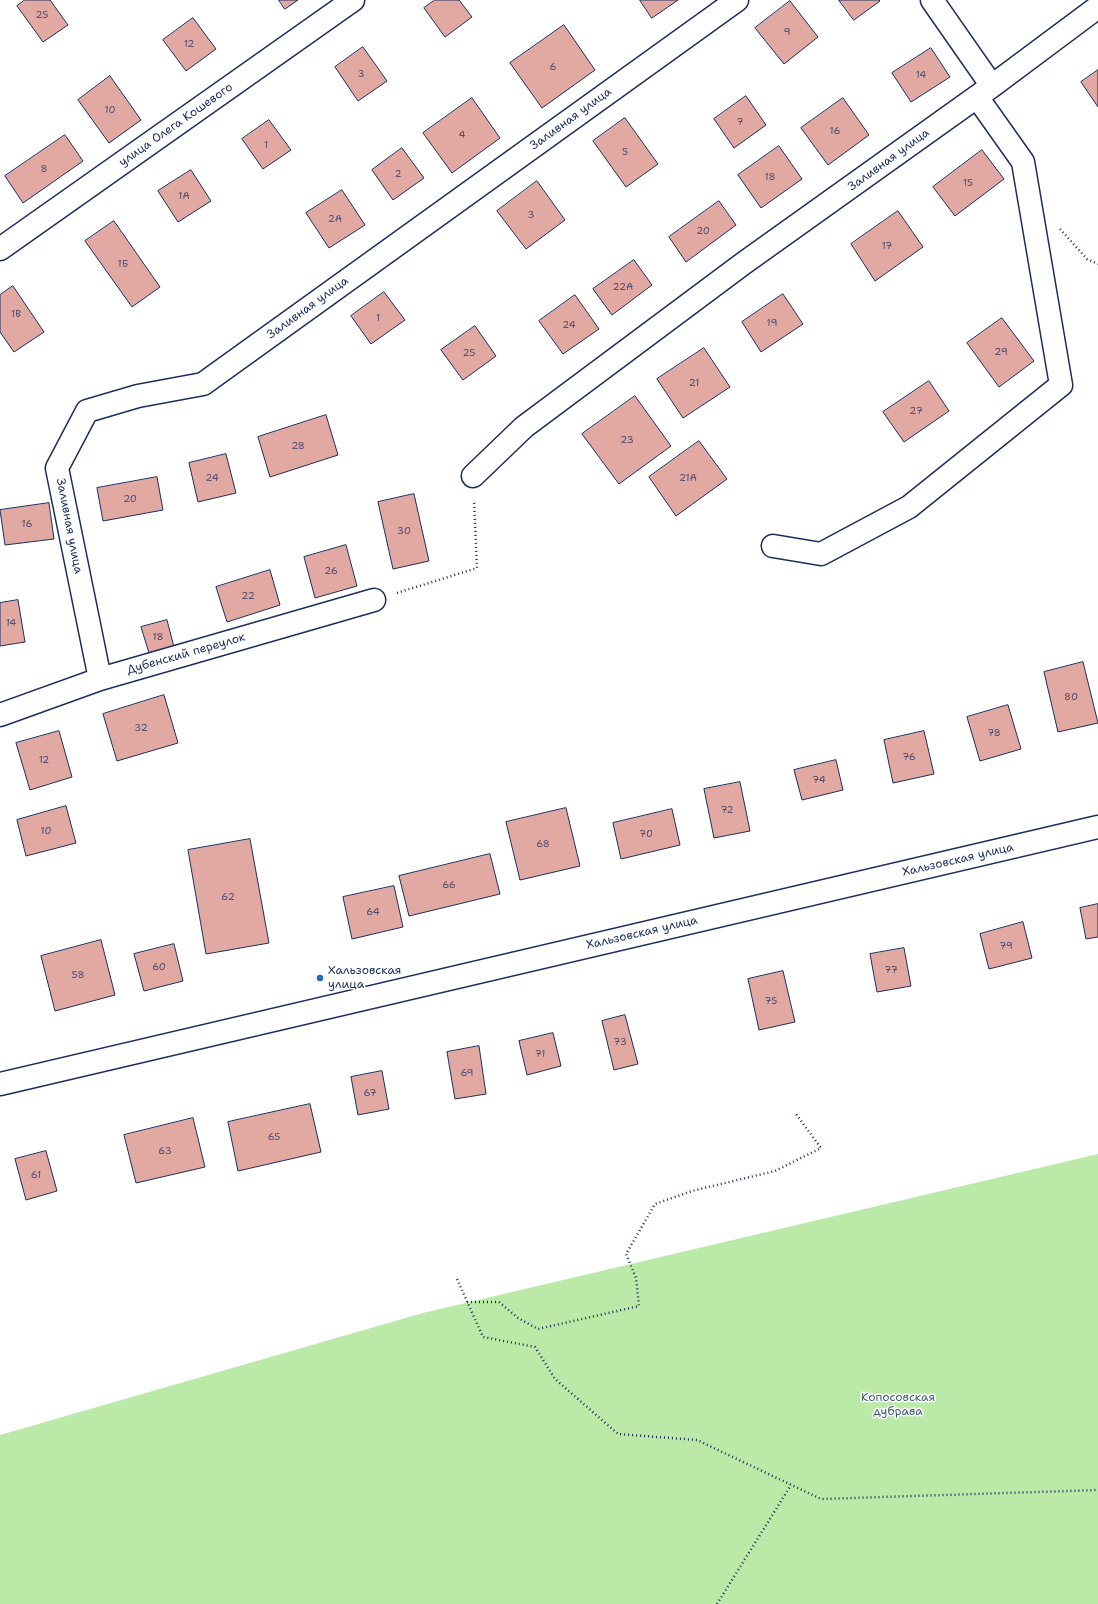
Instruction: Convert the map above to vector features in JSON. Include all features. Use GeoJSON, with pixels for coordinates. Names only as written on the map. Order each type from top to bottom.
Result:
{"type":"FeatureCollection","features":[{"type":"Feature","properties":{"kind":"street","name":"улица Олега Кошевого"},"geometry":{"type":"LineString","coordinates":[[0,249],[353,0]]}},
{"type":"Feature","properties":{"kind":"street","name":"Заливная улица"},"geometry":{"type":"LineString","coordinates":[[100,679],[57,468],[87,411],[138,396],[203,384],[737,0]]}},
{"type":"Feature","properties":{"kind":"street"},"geometry":{"type":"LineString","coordinates":[[773,546],[821,554],[908,507],[1061,385],[1023,162],[932,0]]}},
{"type":"Feature","properties":{"kind":"street","name":"Заливная улица"},"geometry":{"type":"LineString","coordinates":[[473,476],[524,427],[744,263],[984,91],[1098,7]]}},
{"type":"Feature","properties":{"kind":"street","name":"Дубенский переулок"},"geometry":{"type":"LineString","coordinates":[[0,716],[100,679],[374,600]]}},
{"type":"Feature","properties":{"kind":"street","name":"Хальзовская улица"},"geometry":{"type":"LineString","coordinates":[[0,1084],[1098,827]]}},
{"type":"Feature","properties":{"kind":"path"},"geometry":{"type":"LineString","coordinates":[[1055,224],[1087,258],[1098,264]]}},
{"type":"Feature","properties":{"kind":"path"},"geometry":{"type":"LineString","coordinates":[[374,600],[477,568],[473,476]]}},
{"type":"Feature","properties":{"kind":"path"},"geometry":{"type":"LineString","coordinates":[[467,1302],[499,1302],[518,1318],[538,1329],[639,1306],[636,1278],[626,1254],[656,1204],[692,1191],[775,1171],[821,1148],[796,1114]]}},
{"type":"Feature","properties":{"kind":"path"},"geometry":{"type":"LineString","coordinates":[[457,1279],[483,1337],[535,1347],[555,1378],[618,1434],[697,1440],[821,1499],[1098,1490]]}},
{"type":"Feature","properties":{"kind":"path"},"geometry":{"type":"LineString","coordinates":[[717,1604],[792,1485]]}},
{"type":"Feature","properties":{"kind":"green space","name":"Копосовская дубрава"},"geometry":{"type":"Polygon","coordinates":[[[1098,1154],[1098,1604],[0,1604],[0,1435],[423,1313],[1098,1154]]]}},
{"type":"Feature","properties":{"kind":"building"},"geometry":{"type":"Polygon","coordinates":[[[25,0],[50,0],[68,25],[43,42],[17,6],[25,0]]]}},
{"type":"Feature","properties":{"kind":"building"},"geometry":{"type":"Polygon","coordinates":[[[279,0],[298,0],[285,9],[279,0]]]}},
{"type":"Feature","properties":{"kind":"building"},"geometry":{"type":"Polygon","coordinates":[[[435,0],[459,0],[472,17],[445,37],[424,8],[435,0]]]}},
{"type":"Feature","properties":{"kind":"building"},"geometry":{"type":"Polygon","coordinates":[[[640,0],[678,0],[652,18],[640,0]]]}},
{"type":"Feature","properties":{"kind":"building"},"geometry":{"type":"Polygon","coordinates":[[[839,0],[879,0],[880,1],[854,20],[839,0]]]}},
{"type":"Feature","properties":{"kind":"building"},"geometry":{"type":"Polygon","coordinates":[[[790,1],[818,37],[784,64],[755,28],[790,1]]]}},
{"type":"Feature","properties":{"kind":"building"},"geometry":{"type":"Polygon","coordinates":[[[193,18],[216,49],[186,71],[163,40],[193,18]]]}},
{"type":"Feature","properties":{"kind":"building"},"geometry":{"type":"Polygon","coordinates":[[[564,25],[595,70],[542,108],[510,63],[564,25]]]}},
{"type":"Feature","properties":{"kind":"building"},"geometry":{"type":"Polygon","coordinates":[[[363,47],[387,81],[358,101],[335,67],[363,47]]]}},
{"type":"Feature","properties":{"kind":"building"},"geometry":{"type":"Polygon","coordinates":[[[931,48],[950,77],[911,102],[892,73],[931,48]]]}},
{"type":"Feature","properties":{"kind":"building"},"geometry":{"type":"Polygon","coordinates":[[[1098,70],[1098,107],[1081,82],[1098,70]]]}},
{"type":"Feature","properties":{"kind":"building"},"geometry":{"type":"Polygon","coordinates":[[[110,76],[141,120],[109,143],[78,100],[110,76]]]}},
{"type":"Feature","properties":{"kind":"building"},"geometry":{"type":"Polygon","coordinates":[[[746,96],[766,125],[734,148],[714,119],[746,96]]]}},
{"type":"Feature","properties":{"kind":"building"},"geometry":{"type":"Polygon","coordinates":[[[472,98],[500,138],[452,173],[423,133],[472,98]]]}},
{"type":"Feature","properties":{"kind":"building"},"geometry":{"type":"Polygon","coordinates":[[[843,98],[869,135],[828,165],[801,128],[843,98]]]}},
{"type":"Feature","properties":{"kind":"building"},"geometry":{"type":"Polygon","coordinates":[[[625,118],[658,164],[626,187],[593,141],[625,118]]]}},
{"type":"Feature","properties":{"kind":"building"},"geometry":{"type":"Polygon","coordinates":[[[269,120],[291,150],[263,169],[242,139],[269,120]]]}},
{"type":"Feature","properties":{"kind":"building"},"geometry":{"type":"Polygon","coordinates":[[[65,135],[83,161],[23,203],[5,176],[65,135]]]}},
{"type":"Feature","properties":{"kind":"building"},"geometry":{"type":"Polygon","coordinates":[[[779,146],[802,179],[761,208],[738,175],[779,146]]]}},
{"type":"Feature","properties":{"kind":"building"},"geometry":{"type":"Polygon","coordinates":[[[402,148],[424,178],[393,200],[372,170],[402,148]]]}},
{"type":"Feature","properties":{"kind":"building"},"geometry":{"type":"Polygon","coordinates":[[[982,150],[1004,179],[955,216],[933,187],[982,150]]]}},
{"type":"Feature","properties":{"kind":"building"},"geometry":{"type":"Polygon","coordinates":[[[191,170],[211,201],[178,222],[158,191],[191,170]]]}},
{"type":"Feature","properties":{"kind":"building"},"geometry":{"type":"Polygon","coordinates":[[[537,181],[565,220],[526,249],[497,211],[537,181]]]}},
{"type":"Feature","properties":{"kind":"building"},"geometry":{"type":"Polygon","coordinates":[[[342,190],[365,225],[329,248],[306,213],[342,190]]]}},
{"type":"Feature","properties":{"kind":"building"},"geometry":{"type":"Polygon","coordinates":[[[719,201],[736,225],[686,262],[669,237],[719,201]]]}},
{"type":"Feature","properties":{"kind":"building"},"geometry":{"type":"Polygon","coordinates":[[[898,211],[923,247],[875,281],[851,244],[898,211]]]}},
{"type":"Feature","properties":{"kind":"building"},"geometry":{"type":"Polygon","coordinates":[[[114,221],[160,287],[132,307],[85,241],[114,221]]]}},
{"type":"Feature","properties":{"kind":"building"},"geometry":{"type":"Polygon","coordinates":[[[634,260],[652,285],[612,315],[593,289],[634,260]]]}},
{"type":"Feature","properties":{"kind":"building"},"geometry":{"type":"Polygon","coordinates":[[[13,286],[44,332],[14,352],[0,332],[0,295],[13,286]]]}},
{"type":"Feature","properties":{"kind":"building"},"geometry":{"type":"Polygon","coordinates":[[[384,292],[405,320],[371,344],[351,316],[384,292]]]}},
{"type":"Feature","properties":{"kind":"building"},"geometry":{"type":"Polygon","coordinates":[[[783,294],[803,324],[761,352],[742,322],[783,294]]]}},
{"type":"Feature","properties":{"kind":"building"},"geometry":{"type":"Polygon","coordinates":[[[575,295],[599,329],[563,354],[539,321],[575,295]]]}},
{"type":"Feature","properties":{"kind":"building"},"geometry":{"type":"Polygon","coordinates":[[[1002,318],[1034,361],[999,387],[967,343],[1002,318]]]}},
{"type":"Feature","properties":{"kind":"building"},"geometry":{"type":"Polygon","coordinates":[[[475,326],[496,356],[463,380],[441,350],[475,326]]]}},
{"type":"Feature","properties":{"kind":"building"},"geometry":{"type":"Polygon","coordinates":[[[704,348],[730,387],[683,418],[657,379],[704,348]]]}},
{"type":"Feature","properties":{"kind":"building"},"geometry":{"type":"Polygon","coordinates":[[[929,381],[949,411],[904,442],[883,412],[929,381]]]}},
{"type":"Feature","properties":{"kind":"building"},"geometry":{"type":"Polygon","coordinates":[[[635,396],[671,446],[619,484],[582,434],[635,396]]]}},
{"type":"Feature","properties":{"kind":"building"},"geometry":{"type":"Polygon","coordinates":[[[326,415],[338,455],[270,477],[258,437],[326,415]]]}},
{"type":"Feature","properties":{"kind":"building"},"geometry":{"type":"Polygon","coordinates":[[[699,441],[727,479],[676,516],[649,477],[699,441]]]}},
{"type":"Feature","properties":{"kind":"building"},"geometry":{"type":"Polygon","coordinates":[[[226,454],[236,493],[198,502],[189,463],[226,454]]]}},
{"type":"Feature","properties":{"kind":"building"},"geometry":{"type":"Polygon","coordinates":[[[157,477],[163,510],[103,521],[97,488],[157,477]]]}},
{"type":"Feature","properties":{"kind":"building"},"geometry":{"type":"Polygon","coordinates":[[[414,494],[429,561],[393,569],[378,502],[414,494]]]}},
{"type":"Feature","properties":{"kind":"building"},"geometry":{"type":"Polygon","coordinates":[[[49,503],[54,539],[5,545],[0,510],[49,503]]]}},
{"type":"Feature","properties":{"kind":"building"},"geometry":{"type":"Polygon","coordinates":[[[346,545],[357,586],[315,598],[304,557],[346,545]]]}},
{"type":"Feature","properties":{"kind":"building"},"geometry":{"type":"Polygon","coordinates":[[[270,570],[280,605],[227,622],[216,587],[270,570]]]}},
{"type":"Feature","properties":{"kind":"building"},"geometry":{"type":"Polygon","coordinates":[[[18,600],[25,642],[0,646],[0,603],[18,600]]]}},
{"type":"Feature","properties":{"kind":"building"},"geometry":{"type":"Polygon","coordinates":[[[167,620],[174,647],[149,653],[141,627],[167,620]]]}},
{"type":"Feature","properties":{"kind":"building"},"geometry":{"type":"Polygon","coordinates":[[[1083,662],[1098,723],[1058,732],[1044,672],[1083,662]]]}},
{"type":"Feature","properties":{"kind":"building"},"geometry":{"type":"Polygon","coordinates":[[[164,695],[178,743],[117,761],[103,714],[164,695]]]}},
{"type":"Feature","properties":{"kind":"building"},"geometry":{"type":"Polygon","coordinates":[[[1008,705],[1021,749],[980,761],[967,717],[1008,705]]]}},
{"type":"Feature","properties":{"kind":"building"},"geometry":{"type":"Polygon","coordinates":[[[59,731],[72,777],[30,790],[16,743],[59,731]]]}},
{"type":"Feature","properties":{"kind":"building"},"geometry":{"type":"Polygon","coordinates":[[[924,731],[934,774],[893,783],[884,740],[924,731]]]}},
{"type":"Feature","properties":{"kind":"building"},"geometry":{"type":"Polygon","coordinates":[[[836,760],[843,790],[802,800],[794,770],[836,760]]]}},
{"type":"Feature","properties":{"kind":"building"},"geometry":{"type":"Polygon","coordinates":[[[740,782],[750,831],[714,838],[704,789],[740,782]]]}},
{"type":"Feature","properties":{"kind":"building"},"geometry":{"type":"Polygon","coordinates":[[[66,806],[76,843],[26,856],[17,820],[66,806]]]}},
{"type":"Feature","properties":{"kind":"building"},"geometry":{"type":"Polygon","coordinates":[[[566,808],[580,866],[520,880],[506,822],[566,808]]]}},
{"type":"Feature","properties":{"kind":"building"},"geometry":{"type":"Polygon","coordinates":[[[672,809],[680,845],[621,859],[613,823],[672,809]]]}},
{"type":"Feature","properties":{"kind":"building"},"geometry":{"type":"Polygon","coordinates":[[[250,839],[269,943],[206,954],[188,850],[250,839]]]}},
{"type":"Feature","properties":{"kind":"building"},"geometry":{"type":"Polygon","coordinates":[[[490,854],[500,894],[409,916],[399,876],[490,854]]]}},
{"type":"Feature","properties":{"kind":"building"},"geometry":{"type":"Polygon","coordinates":[[[394,886],[403,927],[352,939],[343,897],[394,886]]]}},
{"type":"Feature","properties":{"kind":"building"},"geometry":{"type":"Polygon","coordinates":[[[1098,904],[1098,937],[1086,939],[1080,908],[1098,904]]]}},
{"type":"Feature","properties":{"kind":"building"},"geometry":{"type":"Polygon","coordinates":[[[1023,922],[1032,958],[989,969],[980,934],[1023,922]]]}},
{"type":"Feature","properties":{"kind":"building"},"geometry":{"type":"Polygon","coordinates":[[[101,940],[115,995],[55,1011],[41,956],[101,940]]]}},
{"type":"Feature","properties":{"kind":"building"},"geometry":{"type":"Polygon","coordinates":[[[174,944],[183,981],[144,991],[134,954],[174,944]]]}},
{"type":"Feature","properties":{"kind":"building"},"geometry":{"type":"Polygon","coordinates":[[[904,948],[911,986],[877,992],[870,954],[904,948]]]}},
{"type":"Feature","properties":{"kind":"building"},"geometry":{"type":"Polygon","coordinates":[[[783,971],[795,1022],[759,1030],[748,979],[783,971]]]}},
{"type":"Feature","properties":{"kind":"building"},"geometry":{"type":"Polygon","coordinates":[[[625,1015],[638,1064],[614,1070],[602,1021],[625,1015]]]}},
{"type":"Feature","properties":{"kind":"building"},"geometry":{"type":"Polygon","coordinates":[[[553,1033],[561,1066],[527,1075],[519,1041],[553,1033]]]}},
{"type":"Feature","properties":{"kind":"building"},"geometry":{"type":"Polygon","coordinates":[[[479,1046],[486,1094],[455,1099],[447,1052],[479,1046]]]}},
{"type":"Feature","properties":{"kind":"building"},"geometry":{"type":"Polygon","coordinates":[[[382,1071],[389,1109],[358,1115],[351,1077],[382,1071]]]}},
{"type":"Feature","properties":{"kind":"building"},"geometry":{"type":"Polygon","coordinates":[[[310,1104],[321,1152],[238,1171],[228,1122],[310,1104]]]}},
{"type":"Feature","properties":{"kind":"building"},"geometry":{"type":"Polygon","coordinates":[[[193,1118],[205,1167],[136,1183],[124,1135],[193,1118]]]}},
{"type":"Feature","properties":{"kind":"building"},"geometry":{"type":"Polygon","coordinates":[[[46,1151],[57,1191],[26,1200],[15,1159],[46,1151]]]}},
{"type":"Feature","properties":{"kind":"place","name":"Хальзовская улица"},"geometry":{"type":"Point","coordinates":[320,978]}}]}
